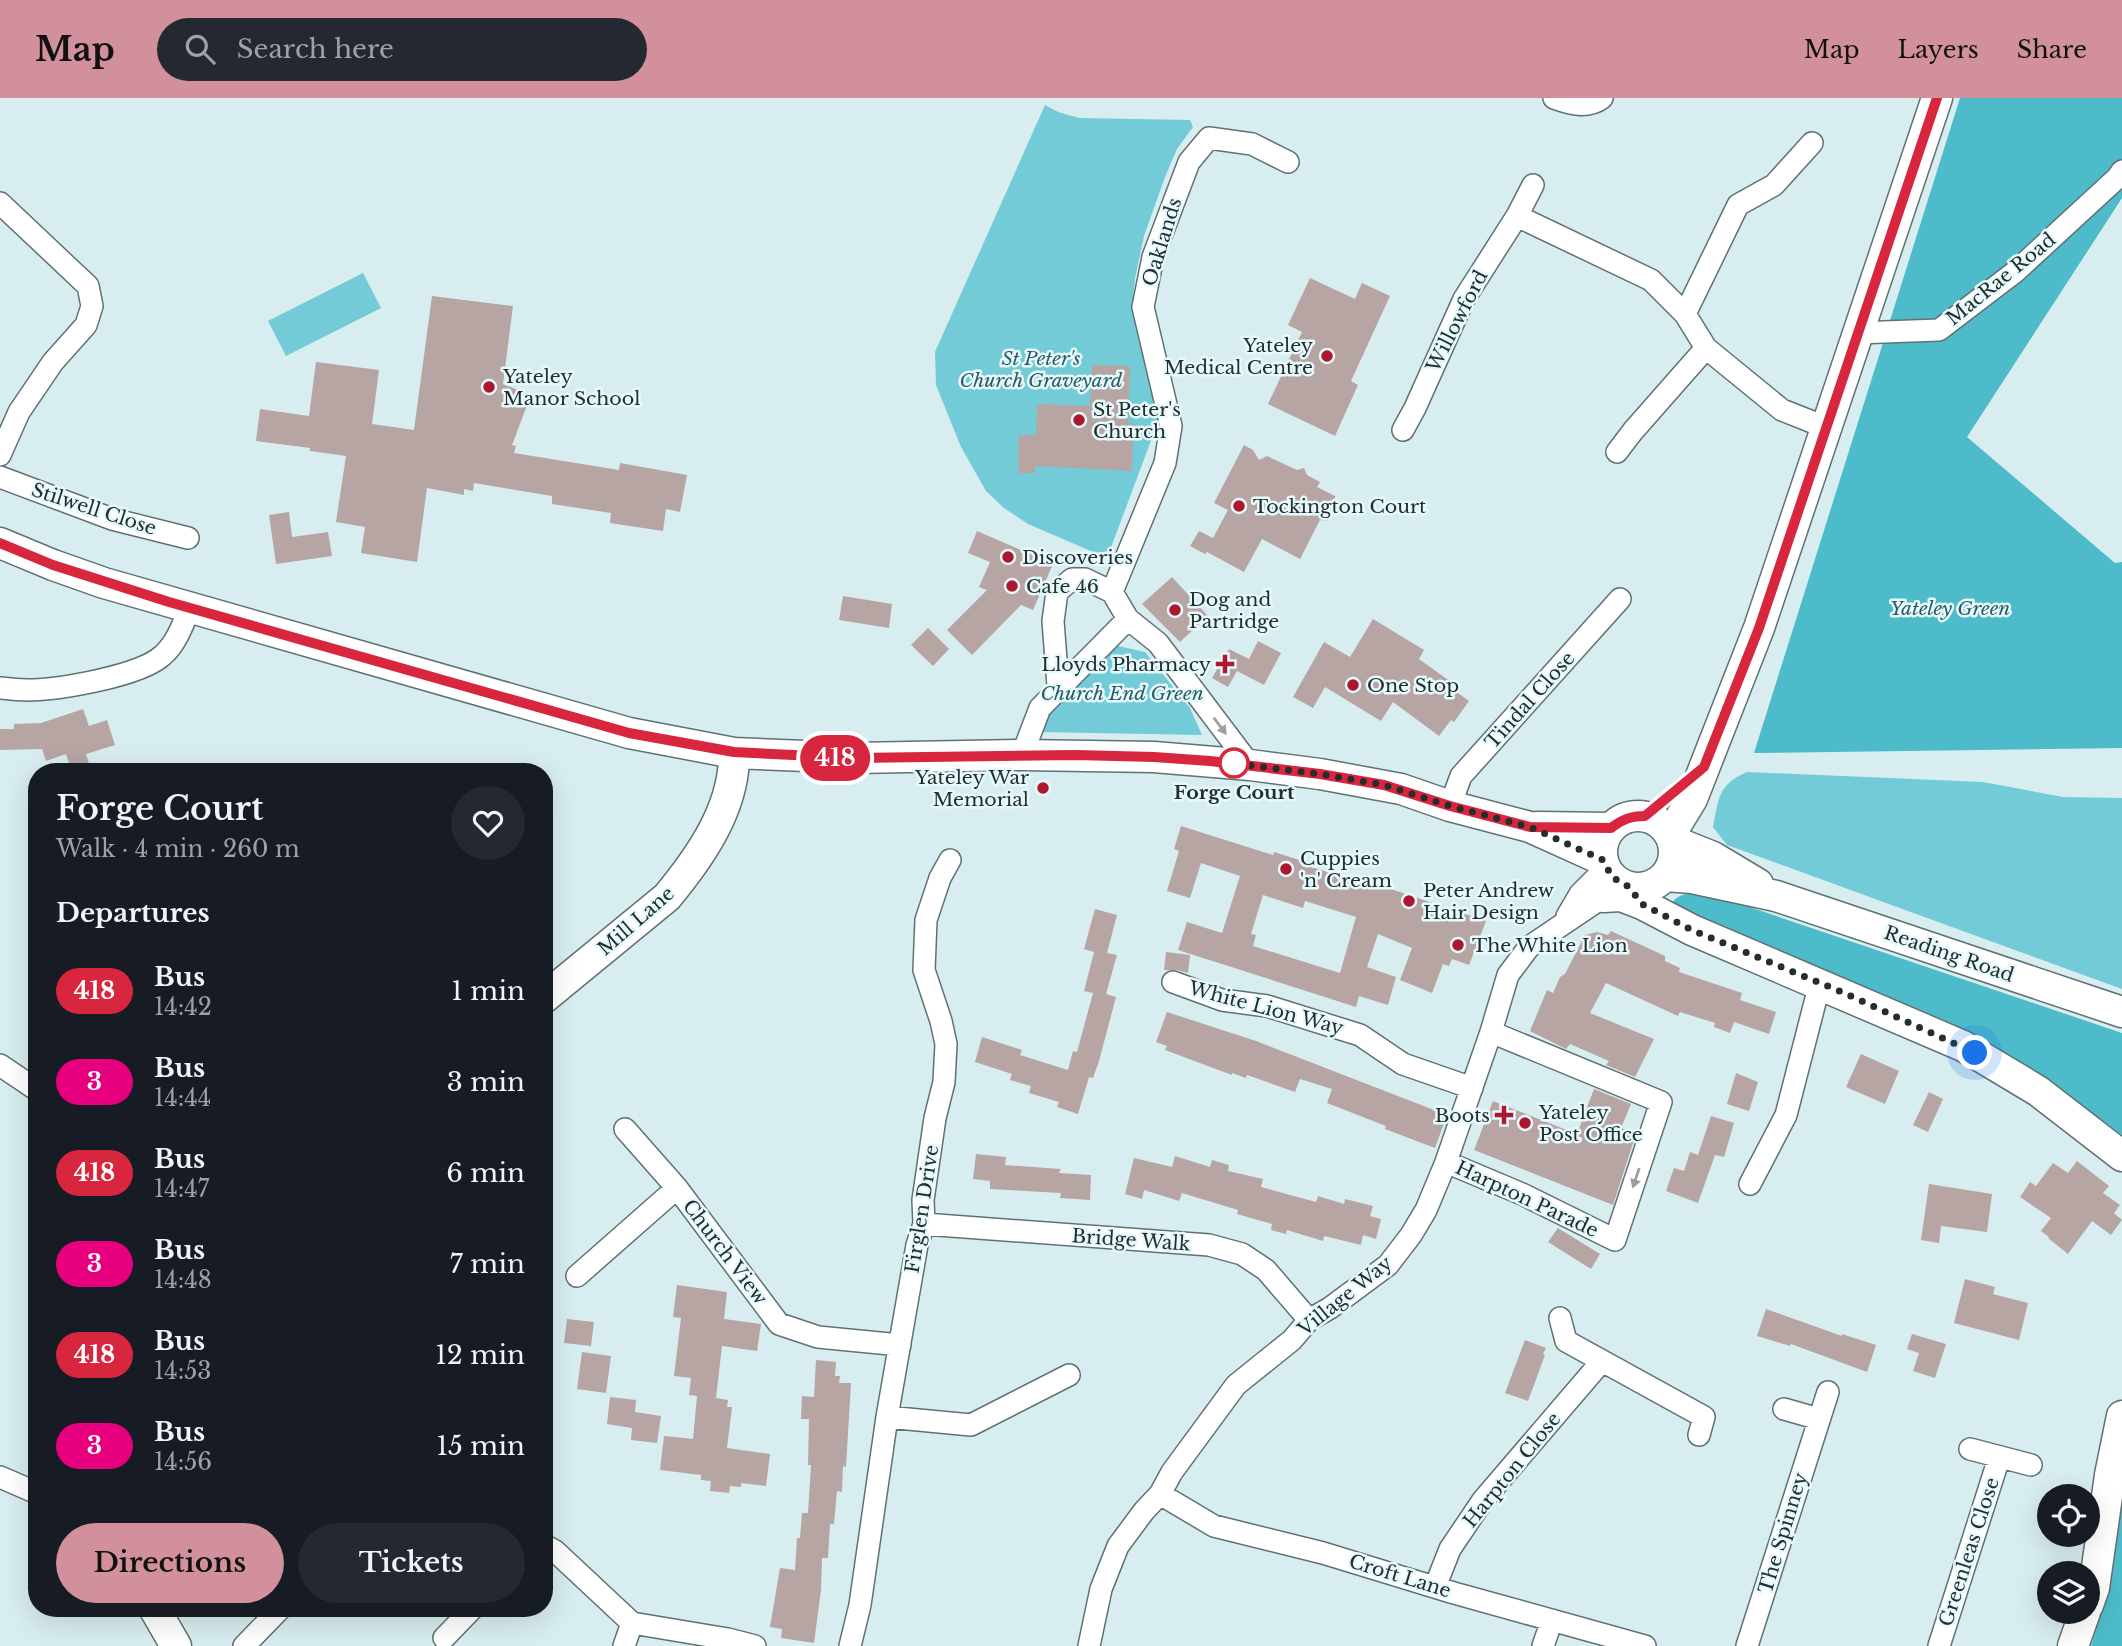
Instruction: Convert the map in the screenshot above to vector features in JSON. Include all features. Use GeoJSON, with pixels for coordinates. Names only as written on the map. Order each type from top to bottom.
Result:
{"type":"FeatureCollection","features":[{"type":"Feature","properties":{"kind":"main road"},"geometry":{"type":"LineString","coordinates":[[1671,838],[1692,799],[1759,628],[1937,98]]}},
{"type":"Feature","properties":{"kind":"main road","name":"Reading Road"},"geometry":{"type":"LineString","coordinates":[[0,543],[104,583],[190,608],[629,733],[734,752],[855,758],[1022,755],[1154,757],[1250,765],[1384,785],[1530,827],[1611,828]]}},
{"type":"Feature","properties":{"kind":"main road","name":"Mill Lane"},"geometry":{"type":"LineString","coordinates":[[553,991],[667,897],[682,880],[719,821],[734,776],[734,752]]}},
{"type":"Feature","properties":{"kind":"main road"},"geometry":{"type":"LineString","coordinates":[[1645,816],[1704,767]]}},
{"type":"Feature","properties":{"kind":"main road"},"geometry":{"type":"LineString","coordinates":[[1628,882],[1672,865],[1674,853],[1671,838],[1662,825],[1645,816],[1621,820],[1611,828],[1603,844],[1628,882],[1692,930],[1963,1046],[2038,1091],[2122,1156]]}},
{"type":"Feature","properties":{"kind":"main road","name":"Reading Road"},"geometry":{"type":"LineString","coordinates":[[1530,827],[1628,882],[1715,882],[1776,896],[2122,1012]]}},
{"type":"Feature","properties":{"kind":"main road","name":"Reading Road"},"geometry":{"type":"LineString","coordinates":[[1671,838],[1713,857],[1776,896]]}},
{"type":"Feature","properties":{"kind":"main road"},"geometry":{"type":"LineString","coordinates":[[2098,1561],[2110,1475],[2122,1416]]}},
{"type":"Feature","properties":{"kind":"main road"},"geometry":{"type":"LineString","coordinates":[[159,1617],[176,1646]]}},
{"type":"Feature","properties":{"kind":"main road"},"geometry":{"type":"LineString","coordinates":[[2073,1646],[2081,1624]]}},
{"type":"Feature","properties":{"kind":"street"},"geometry":{"type":"LineString","coordinates":[[1554,98],[1575,106],[1599,102],[1602,98]]}},
{"type":"Feature","properties":{"kind":"street","name":"Oaklands"},"geometry":{"type":"LineString","coordinates":[[1112,592],[1165,463],[1171,426],[1143,307],[1153,257],[1189,162],[1209,138],[1252,144],[1288,162]]}},
{"type":"Feature","properties":{"kind":"street"},"geometry":{"type":"LineString","coordinates":[[1685,314],[1738,205],[1773,186],[1812,143]]}},
{"type":"Feature","properties":{"kind":"street","name":"MacRae Road"},"geometry":{"type":"LineString","coordinates":[[1857,333],[1939,330],[2015,272],[2120,178]]}},
{"type":"Feature","properties":{"kind":"street","name":"Willowford"},"geometry":{"type":"LineString","coordinates":[[1403,430],[1464,299],[1517,216],[1533,185]]}},
{"type":"Feature","properties":{"kind":"street"},"geometry":{"type":"LineString","coordinates":[[0,203],[88,286],[92,306],[86,325],[54,362],[19,412],[0,455]]}},
{"type":"Feature","properties":{"kind":"street"},"geometry":{"type":"LineString","coordinates":[[1517,216],[1651,280],[1685,314],[1706,348],[1782,410],[1825,427]]}},
{"type":"Feature","properties":{"kind":"street"},"geometry":{"type":"LineString","coordinates":[[1617,452],[1706,348]]}},
{"type":"Feature","properties":{"kind":"street","name":"Stilwell Close"},"geometry":{"type":"LineString","coordinates":[[0,477],[112,519],[188,538]]}},
{"type":"Feature","properties":{"kind":"street"},"geometry":{"type":"LineString","coordinates":[[1059,687],[1053,621],[1057,592],[1072,579],[1085,579],[1112,592],[1128,618],[1158,643],[1250,765]]}},
{"type":"Feature","properties":{"kind":"street","name":"Tindal Close"},"geometry":{"type":"LineString","coordinates":[[1450,806],[1461,776],[1620,599]]}},
{"type":"Feature","properties":{"kind":"street"},"geometry":{"type":"LineString","coordinates":[[0,688],[28,690],[102,680],[140,667],[163,656],[176,638],[190,608]]}},
{"type":"Feature","properties":{"kind":"street"},"geometry":{"type":"LineString","coordinates":[[1022,755],[1040,708],[1128,618]]}},
{"type":"Feature","properties":{"kind":"street","name":"Firglen Drive"},"geometry":{"type":"LineString","coordinates":[[850,1646],[860,1605],[887,1417],[917,1245],[924,1224],[923,1200],[935,1118],[944,1082],[946,1044],[942,1021],[924,970],[926,920],[940,878],[950,860]]}},
{"type":"Feature","properties":{"kind":"street","name":"Village Way"},"geometry":{"type":"LineString","coordinates":[[1562,923],[1580,894],[1628,882]]}},
{"type":"Feature","properties":{"kind":"street","name":"Village Way"},"geometry":{"type":"LineString","coordinates":[[1089,1646],[1101,1589],[1118,1546],[1160,1494],[1172,1472],[1236,1385],[1292,1340],[1310,1320],[1388,1265],[1426,1210],[1492,1032],[1508,975],[1529,947],[1628,882]]}},
{"type":"Feature","properties":{"kind":"street","name":"White Lion Way"},"geometry":{"type":"LineString","coordinates":[[1172,982],[1222,1000],[1267,1006],[1360,1035],[1404,1064],[1472,1088]]}},
{"type":"Feature","properties":{"kind":"street"},"geometry":{"type":"LineString","coordinates":[[1750,1184],[1786,1115],[1820,983]]}},
{"type":"Feature","properties":{"kind":"street","name":"Harpton Parade"},"geometry":{"type":"LineString","coordinates":[[1446,1162],[1522,1194],[1615,1240],[1661,1101],[1492,1032]]}},
{"type":"Feature","properties":{"kind":"street"},"geometry":{"type":"LineString","coordinates":[[0,1065],[28,1084]]}},
{"type":"Feature","properties":{"kind":"street"},"geometry":{"type":"LineString","coordinates":[[625,1129],[677,1188]]}},
{"type":"Feature","properties":{"kind":"street","name":"Church View"},"geometry":{"type":"LineString","coordinates":[[577,1276],[677,1188],[779,1324],[818,1337],[900,1345]]}},
{"type":"Feature","properties":{"kind":"street","name":"Bridge Walk"},"geometry":{"type":"LineString","coordinates":[[924,1224],[1209,1245],[1242,1254],[1266,1270],[1310,1320]]}},
{"type":"Feature","properties":{"kind":"street"},"geometry":{"type":"LineString","coordinates":[[1560,1318],[1566,1341],[1704,1417],[1699,1435]]}},
{"type":"Feature","properties":{"kind":"street","name":"Harpton Close"},"geometry":{"type":"LineString","coordinates":[[1435,1587],[1450,1549],[1483,1500],[1602,1361]]}},
{"type":"Feature","properties":{"kind":"street"},"geometry":{"type":"LineString","coordinates":[[887,1417],[971,1425],[1069,1375]]}},
{"type":"Feature","properties":{"kind":"street","name":"The Spinney"},"geometry":{"type":"LineString","coordinates":[[1747,1646],[1828,1392]]}},
{"type":"Feature","properties":{"kind":"street"},"geometry":{"type":"LineString","coordinates":[[1784,1409],[1819,1419]]}},
{"type":"Feature","properties":{"kind":"street","name":"Greenleas Close"},"geometry":{"type":"LineString","coordinates":[[1970,1449],[2031,1465]]}},
{"type":"Feature","properties":{"kind":"street","name":"Greenleas Close"},"geometry":{"type":"LineString","coordinates":[[1939,1646],[1999,1458]]}},
{"type":"Feature","properties":{"kind":"street"},"geometry":{"type":"LineString","coordinates":[[0,1477],[28,1489]]}},
{"type":"Feature","properties":{"kind":"street","name":"Croft Lane"},"geometry":{"type":"LineString","coordinates":[[1160,1494],[1214,1526],[1323,1553],[1645,1646]]}},
{"type":"Feature","properties":{"kind":"street"},"geometry":{"type":"LineString","coordinates":[[553,1550],[632,1623],[755,1646]]}},
{"type":"Feature","properties":{"kind":"street"},"geometry":{"type":"LineString","coordinates":[[244,1646],[272,1617]]}},
{"type":"Feature","properties":{"kind":"street"},"geometry":{"type":"LineString","coordinates":[[444,1638],[464,1617]]}},
{"type":"Feature","properties":{"kind":"street"},"geometry":{"type":"LineString","coordinates":[[1543,1646],[1552,1620]]}},
{"type":"Feature","properties":{"kind":"street"},"geometry":{"type":"LineString","coordinates":[[624,1646],[632,1623]]}},
{"type":"Feature","properties":{"kind":"green space","name":"Yateley Green"},"geometry":{"type":"Polygon","coordinates":[[[1960,98],[2122,98],[2122,198],[1967,437],[2115,563],[2122,562],[2122,748],[1754,753],[1960,98]]]}},
{"type":"Feature","properties":{"kind":"green space","name":"St Peter's Church Graveyard"},"geometry":{"type":"Polygon","coordinates":[[[1045,105],[1079,118],[1190,120],[1193,127],[1177,149],[1165,177],[1144,236],[1135,278],[1133,300],[1136,323],[1161,414],[1107,558],[1028,524],[1004,508],[986,491],[961,447],[936,385],[935,352],[1045,105]]]}},
{"type":"Feature","properties":{"kind":"green space"},"geometry":{"type":"Polygon","coordinates":[[[363,273],[381,308],[286,356],[268,321],[363,273]]]}},
{"type":"Feature","properties":{"kind":"green space","name":"Church End Green"},"geometry":{"type":"Polygon","coordinates":[[[1118,646],[1145,652],[1190,708],[1202,735],[1038,732],[1042,721],[1060,697],[1084,673],[1118,646]]]}},
{"type":"Feature","properties":{"kind":"green space"},"geometry":{"type":"Polygon","coordinates":[[[1747,772],[1983,782],[2063,797],[2122,798],[2122,989],[1727,845],[1713,827],[1719,800],[1730,782],[1747,772]]]}},
{"type":"Feature","properties":{"kind":"green space"},"geometry":{"type":"Polygon","coordinates":[[[1708,893],[2122,1033],[2122,1143],[1669,909],[1680,896],[1708,893]]]}},
{"type":"Feature","properties":{"kind":"green space"},"geometry":{"type":"Polygon","coordinates":[[[2122,1455],[2122,1646],[2091,1646],[2098,1624],[2100,1624],[2109,1587],[2122,1455]]]}},
{"type":"Feature","properties":{"kind":"building","name":"Yateley Medical Centre"},"geometry":{"type":"Polygon","coordinates":[[[1310,278],[1355,299],[1362,283],[1390,296],[1351,381],[1358,385],[1335,436],[1268,404],[1302,332],[1288,325],[1310,278]]]}},
{"type":"Feature","properties":{"kind":"building"},"geometry":{"type":"Polygon","coordinates":[[[432,296],[513,306],[503,384],[531,395],[512,445],[516,446],[514,453],[619,470],[620,463],[687,475],[680,512],[666,509],[663,531],[610,523],[611,513],[552,504],[552,496],[474,483],[473,491],[464,489],[464,495],[427,488],[417,562],[361,553],[365,527],[336,522],[346,456],[256,441],[260,409],[309,416],[316,362],[379,370],[372,424],[414,430],[432,296]]]}},
{"type":"Feature","properties":{"kind":"building","name":"St Peter's Church"},"geometry":{"type":"Polygon","coordinates":[[[1092,365],[1130,366],[1128,423],[1133,423],[1132,471],[1035,466],[1035,473],[1018,473],[1019,435],[1036,435],[1037,404],[1090,406],[1092,365]]]}},
{"type":"Feature","properties":{"kind":"building","name":"Tockington Court"},"geometry":{"type":"Polygon","coordinates":[[[1244,445],[1253,450],[1259,460],[1267,456],[1297,470],[1304,468],[1307,475],[1320,482],[1317,487],[1335,496],[1336,505],[1327,521],[1320,520],[1300,559],[1262,539],[1244,572],[1190,546],[1199,531],[1213,538],[1228,510],[1214,503],[1244,445]]]}},
{"type":"Feature","properties":{"kind":"building"},"geometry":{"type":"Polygon","coordinates":[[[289,512],[292,537],[328,532],[332,556],[276,564],[269,515],[289,512]]]}},
{"type":"Feature","properties":{"kind":"building"},"geometry":{"type":"Polygon","coordinates":[[[977,531],[1053,564],[1033,610],[1021,605],[972,655],[947,630],[987,590],[979,587],[990,562],[968,553],[977,531]]]}},
{"type":"Feature","properties":{"kind":"building","name":"Dog and Partridge"},"geometry":{"type":"Polygon","coordinates":[[[1172,577],[1208,616],[1180,642],[1142,604],[1172,577]]]}},
{"type":"Feature","properties":{"kind":"building"},"geometry":{"type":"Polygon","coordinates":[[[843,596],[892,604],[889,628],[839,620],[843,596]]]}},
{"type":"Feature","properties":{"kind":"building"},"geometry":{"type":"Polygon","coordinates":[[[1373,619],[1424,650],[1419,659],[1451,682],[1448,686],[1469,701],[1454,722],[1451,720],[1439,736],[1393,702],[1381,721],[1325,687],[1313,708],[1293,697],[1324,642],[1350,657],[1373,619]]]}},
{"type":"Feature","properties":{"kind":"building"},"geometry":{"type":"Polygon","coordinates":[[[928,628],[949,649],[933,666],[911,645],[928,628]]]}},
{"type":"Feature","properties":{"kind":"building"},"geometry":{"type":"Polygon","coordinates":[[[1258,641],[1281,653],[1264,685],[1237,671],[1228,687],[1212,678],[1229,649],[1249,659],[1258,641]]]}},
{"type":"Feature","properties":{"kind":"building"},"geometry":{"type":"Polygon","coordinates":[[[83,709],[89,726],[107,720],[115,745],[86,754],[89,763],[69,763],[66,754],[46,761],[42,749],[0,750],[0,729],[14,729],[14,724],[41,723],[83,709]]]}},
{"type":"Feature","properties":{"kind":"building"},"geometry":{"type":"Polygon","coordinates":[[[1181,826],[1273,855],[1274,852],[1350,879],[1352,876],[1486,921],[1469,965],[1452,959],[1449,966],[1443,964],[1432,993],[1400,980],[1412,948],[1378,934],[1367,967],[1396,977],[1388,1005],[1359,996],[1356,1007],[1178,950],[1187,922],[1222,933],[1240,876],[1201,863],[1190,898],[1167,891],[1179,851],[1174,849],[1181,826]],[[1263,895],[1251,934],[1256,935],[1253,946],[1340,973],[1356,917],[1305,901],[1303,908],[1263,895]]]}},
{"type":"Feature","properties":{"kind":"building"},"geometry":{"type":"Polygon","coordinates":[[[1095,909],[1117,915],[1107,953],[1117,955],[1106,994],[1116,997],[1099,1061],[1093,1078],[1089,1077],[1078,1114],[1057,1107],[1059,1102],[1029,1093],[1031,1086],[1010,1080],[1012,1074],[975,1062],[982,1037],[1022,1050],[1020,1055],[1068,1070],[1073,1051],[1077,1052],[1093,993],[1084,991],[1094,952],[1084,949],[1095,909]]]}},
{"type":"Feature","properties":{"kind":"building"},"geometry":{"type":"Polygon","coordinates":[[[1611,931],[1665,956],[1665,961],[1680,968],[1679,972],[1742,993],[1740,1000],[1776,1012],[1769,1034],[1734,1022],[1730,1033],[1714,1027],[1715,1023],[1680,1012],[1678,1016],[1606,983],[1590,1013],[1654,1039],[1635,1077],[1606,1065],[1609,1061],[1570,1044],[1566,1049],[1530,1031],[1547,990],[1553,993],[1585,935],[1597,932],[1608,935],[1611,931]]]}},
{"type":"Feature","properties":{"kind":"building"},"geometry":{"type":"Polygon","coordinates":[[[1166,952],[1190,955],[1188,973],[1164,970],[1166,952]]]}},
{"type":"Feature","properties":{"kind":"building"},"geometry":{"type":"Polygon","coordinates":[[[1167,1012],[1256,1041],[1447,1115],[1435,1148],[1327,1103],[1332,1089],[1300,1079],[1295,1092],[1247,1075],[1246,1078],[1232,1075],[1165,1050],[1167,1046],[1156,1042],[1167,1012]]]}},
{"type":"Feature","properties":{"kind":"building"},"geometry":{"type":"Polygon","coordinates":[[[1861,1054],[1899,1071],[1885,1104],[1846,1087],[1861,1054]]]}},
{"type":"Feature","properties":{"kind":"building"},"geometry":{"type":"Polygon","coordinates":[[[1736,1073],[1758,1082],[1749,1111],[1727,1104],[1736,1073]]]}},
{"type":"Feature","properties":{"kind":"building"},"geometry":{"type":"Polygon","coordinates":[[[1594,1089],[1631,1104],[1621,1128],[1636,1134],[1613,1205],[1474,1150],[1493,1101],[1577,1134],[1594,1089]]]}},
{"type":"Feature","properties":{"kind":"building"},"geometry":{"type":"Polygon","coordinates":[[[1929,1092],[1943,1099],[1928,1132],[1913,1125],[1929,1092]]]}},
{"type":"Feature","properties":{"kind":"building"},"geometry":{"type":"Polygon","coordinates":[[[1711,1116],[1734,1123],[1724,1157],[1715,1155],[1698,1203],[1666,1191],[1674,1168],[1684,1171],[1690,1152],[1698,1155],[1711,1116]]]}},
{"type":"Feature","properties":{"kind":"building"},"geometry":{"type":"Polygon","coordinates":[[[976,1154],[1006,1157],[1005,1165],[1061,1169],[1059,1173],[1091,1175],[1090,1200],[1060,1198],[1061,1193],[990,1189],[990,1181],[973,1179],[976,1154]]]}},
{"type":"Feature","properties":{"kind":"building"},"geometry":{"type":"Polygon","coordinates":[[[1175,1156],[1210,1167],[1212,1160],[1229,1165],[1228,1171],[1263,1179],[1261,1187],[1316,1202],[1318,1196],[1344,1204],[1345,1199],[1373,1206],[1370,1216],[1381,1219],[1376,1239],[1363,1235],[1361,1245],[1324,1236],[1323,1241],[1287,1230],[1286,1234],[1271,1230],[1272,1224],[1237,1214],[1238,1210],[1182,1193],[1179,1201],[1144,1190],[1142,1199],[1125,1194],[1134,1158],[1172,1167],[1175,1156]]]}},
{"type":"Feature","properties":{"kind":"building"},"geometry":{"type":"Polygon","coordinates":[[[2077,1161],[2109,1186],[2103,1193],[2120,1205],[2114,1213],[2122,1220],[2111,1235],[2092,1221],[2068,1254],[2041,1231],[2051,1218],[2020,1197],[2030,1182],[2036,1186],[2053,1163],[2068,1173],[2077,1161]]]}},
{"type":"Feature","properties":{"kind":"building"},"geometry":{"type":"Polygon","coordinates":[[[1929,1184],[1992,1194],[1987,1232],[1941,1226],[1939,1243],[1921,1240],[1929,1184]]]}},
{"type":"Feature","properties":{"kind":"building"},"geometry":{"type":"Polygon","coordinates":[[[1558,1228],[1600,1254],[1591,1269],[1548,1242],[1558,1228]]]}},
{"type":"Feature","properties":{"kind":"building"},"geometry":{"type":"Polygon","coordinates":[[[1965,1279],[1995,1287],[1993,1294],[2028,1303],[2019,1340],[1954,1323],[1965,1279]]]}},
{"type":"Feature","properties":{"kind":"building"},"geometry":{"type":"Polygon","coordinates":[[[677,1285],[727,1292],[724,1319],[761,1324],[757,1351],[722,1346],[716,1398],[728,1400],[727,1407],[732,1407],[727,1448],[770,1454],[766,1486],[741,1483],[741,1487],[730,1486],[729,1493],[710,1491],[711,1481],[701,1480],[701,1475],[660,1470],[664,1436],[693,1439],[697,1396],[689,1395],[691,1378],[674,1376],[681,1318],[673,1317],[677,1285]]]}},
{"type":"Feature","properties":{"kind":"building"},"geometry":{"type":"Polygon","coordinates":[[[1766,1309],[1876,1345],[1867,1372],[1791,1344],[1790,1346],[1757,1336],[1766,1309]]]}},
{"type":"Feature","properties":{"kind":"building"},"geometry":{"type":"Polygon","coordinates":[[[567,1319],[594,1322],[591,1346],[564,1343],[567,1319]]]}},
{"type":"Feature","properties":{"kind":"building"},"geometry":{"type":"Polygon","coordinates":[[[1912,1334],[1946,1344],[1935,1378],[1913,1371],[1919,1353],[1907,1349],[1912,1334]]]}},
{"type":"Feature","properties":{"kind":"building"},"geometry":{"type":"Polygon","coordinates":[[[1525,1340],[1546,1348],[1528,1401],[1505,1393],[1525,1340]]]}},
{"type":"Feature","properties":{"kind":"building"},"geometry":{"type":"Polygon","coordinates":[[[582,1352],[611,1356],[606,1393],[577,1389],[582,1352]]]}},
{"type":"Feature","properties":{"kind":"building"},"geometry":{"type":"Polygon","coordinates":[[[816,1360],[836,1362],[835,1376],[840,1376],[839,1383],[851,1383],[846,1467],[843,1466],[842,1492],[837,1491],[834,1524],[830,1524],[828,1558],[822,1558],[814,1643],[781,1638],[782,1629],[770,1627],[780,1568],[795,1570],[802,1513],[808,1513],[811,1465],[808,1465],[809,1419],[801,1419],[802,1396],[814,1397],[816,1360]]]}},
{"type":"Feature","properties":{"kind":"building"},"geometry":{"type":"Polygon","coordinates":[[[610,1397],[636,1400],[635,1412],[661,1416],[657,1443],[631,1440],[632,1428],[607,1424],[610,1397]]]}},
{"type":"Feature","properties":{"kind":"bus line","name":"418"},"geometry":{"type":"LineString","coordinates":[[0,543],[104,583],[629,733],[734,752],[855,758],[1076,755],[1210,761],[1320,774],[1384,785],[1530,827],[1611,828],[1621,820],[1645,816],[1704,767],[1759,628],[1937,98]]}},
{"type":"Feature","properties":{"kind":"place","name":"Yateley Medical Centre"},"geometry":{"type":"Point","coordinates":[1327,356]}},
{"type":"Feature","properties":{"kind":"place","name":"Yateley Manor School"},"geometry":{"type":"Point","coordinates":[489,387]}},
{"type":"Feature","properties":{"kind":"place","name":"St Peter's Church"},"geometry":{"type":"Point","coordinates":[1079,420]}},
{"type":"Feature","properties":{"kind":"place","name":"Tockington Court"},"geometry":{"type":"Point","coordinates":[1239,506]}},
{"type":"Feature","properties":{"kind":"place","name":"Discoveries"},"geometry":{"type":"Point","coordinates":[1008,557]}},
{"type":"Feature","properties":{"kind":"place","name":"Cafe 46"},"geometry":{"type":"Point","coordinates":[1012,586]}},
{"type":"Feature","properties":{"kind":"place","name":"Dog and Partridge"},"geometry":{"type":"Point","coordinates":[1175,610]}},
{"type":"Feature","properties":{"kind":"place","name":"Lloyds Pharmacy"},"geometry":{"type":"Point","coordinates":[1225,664]}},
{"type":"Feature","properties":{"kind":"place","name":"One Stop"},"geometry":{"type":"Point","coordinates":[1353,685]}},
{"type":"Feature","properties":{"kind":"place","name":"Forge Court"},"geometry":{"type":"Point","coordinates":[1234,763]}},
{"type":"Feature","properties":{"kind":"place","name":"Yateley War Memorial"},"geometry":{"type":"Point","coordinates":[1043,788]}},
{"type":"Feature","properties":{"kind":"place","name":"Cuppies 'n' Cream"},"geometry":{"type":"Point","coordinates":[1286,869]}},
{"type":"Feature","properties":{"kind":"place","name":"Peter Andrew Hair Design"},"geometry":{"type":"Point","coordinates":[1409,901]}},
{"type":"Feature","properties":{"kind":"place","name":"The White Lion"},"geometry":{"type":"Point","coordinates":[1458,945]}},
{"type":"Feature","properties":{"kind":"place","name":"Boots"},"geometry":{"type":"Point","coordinates":[1504,1115]}},
{"type":"Feature","properties":{"kind":"place","name":"Yateley Post Office"},"geometry":{"type":"Point","coordinates":[1525,1123]}},
{"type":"Feature","properties":{"kind":"route"},"geometry":{"type":"LineString","coordinates":[[1234,763],[1230,763],[1384,785],[1530,827],[1603,860],[1612,877],[1629,887],[1642,904],[1692,930],[1842,992],[1975,1053]]}}]}
